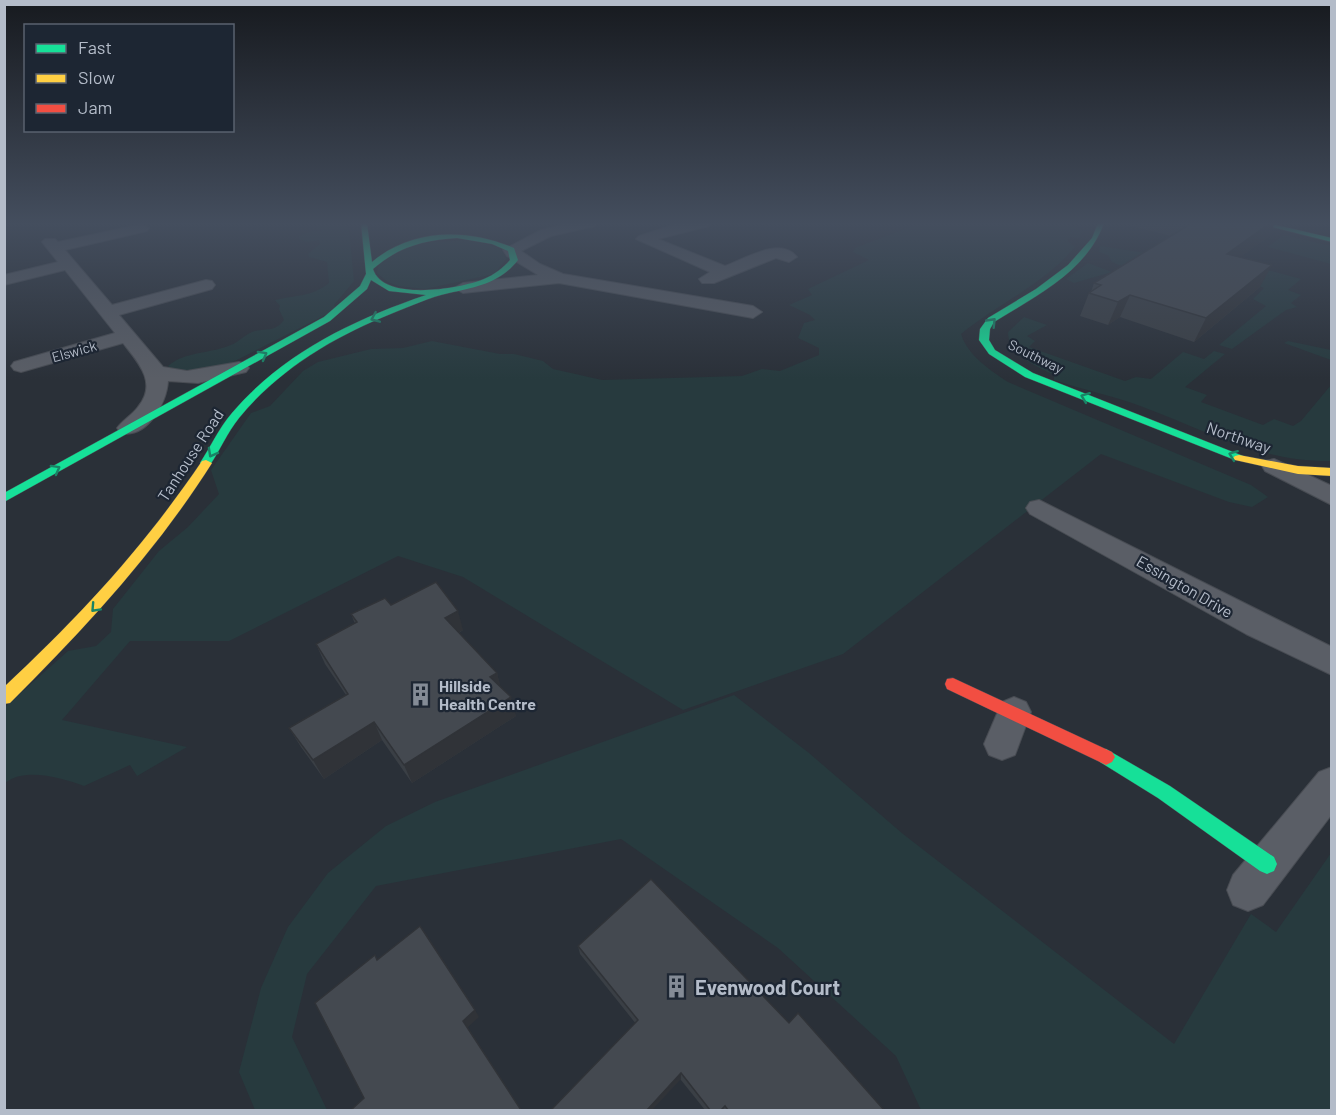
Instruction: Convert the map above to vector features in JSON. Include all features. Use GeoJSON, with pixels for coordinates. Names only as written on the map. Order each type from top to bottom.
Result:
{"type":"FeatureCollection","features":[{"type":"Feature","properties":{"kind":"street"},"geometry":{"type":"LineString","coordinates":[[4,280],[25,275]]}},
{"type":"Feature","properties":{"kind":"street"},"geometry":{"type":"LineString","coordinates":[[76,275],[156,371],[175,377],[198,377],[239,368]]}},
{"type":"Feature","properties":{"kind":"street","name":"Tanhouse Road"},"geometry":{"type":"LineString","coordinates":[[4,498],[327,319],[364,287],[368,275]]}},
{"type":"Feature","properties":{"kind":"street"},"geometry":{"type":"LineString","coordinates":[[373,275],[380,283],[396,289],[417,291],[559,278]]}},
{"type":"Feature","properties":{"kind":"street","name":"Tanhouse Road"},"geometry":{"type":"LineString","coordinates":[[4,698],[122,578],[170,517],[202,469],[225,428],[254,395],[299,357],[342,332],[495,275]]}},
{"type":"Feature","properties":{"kind":"street"},"geometry":{"type":"LineString","coordinates":[[552,275],[681,301],[753,312]]}},
{"type":"Feature","properties":{"kind":"street"},"geometry":{"type":"LineString","coordinates":[[681,301],[697,285],[718,275]]}},
{"type":"Feature","properties":{"kind":"street","name":"Southway"},"geometry":{"type":"LineString","coordinates":[[1060,275],[992,320],[985,329],[984,340],[992,352],[1029,375],[1139,418]]}},
{"type":"Feature","properties":{"kind":"street"},"geometry":{"type":"LineString","coordinates":[[108,312],[206,285]]}},
{"type":"Feature","properties":{"kind":"street","name":"Elswick"},"geometry":{"type":"LineString","coordinates":[[22,367],[127,336]]}},
{"type":"Feature","properties":{"kind":"street"},"geometry":{"type":"LineString","coordinates":[[129,428],[143,416],[157,396],[156,371]]}},
{"type":"Feature","properties":{"kind":"street","name":"Northway"},"geometry":{"type":"LineString","coordinates":[[1139,418],[1243,459],[1274,466],[1332,472]]}},
{"type":"Feature","properties":{"kind":"street"},"geometry":{"type":"LineString","coordinates":[[1274,466],[1332,498]]}},
{"type":"Feature","properties":{"kind":"street","name":"Essington Drive"},"geometry":{"type":"LineString","coordinates":[[1039,508],[1131,555],[1216,606],[1332,662]]}},
{"type":"Feature","properties":{"kind":"street"},"geometry":{"type":"LineString","coordinates":[[953,684],[1008,728],[1054,729],[1126,769],[1257,877],[1332,784]]}},
{"type":"Feature","properties":{"kind":"green space"},"geometry":{"type":"Polygon","coordinates":[[[328,275],[353,275],[354,281],[334,305],[337,309],[221,368],[190,374],[171,370],[168,366],[190,355],[234,344],[251,332],[278,326],[284,320],[280,306],[275,300],[310,293],[329,283],[328,275]]]}},
{"type":"Feature","properties":{"kind":"green space"},"geometry":{"type":"Polygon","coordinates":[[[379,275],[489,275],[425,289],[398,286],[379,275]]]}},
{"type":"Feature","properties":{"kind":"green space"},"geometry":{"type":"Polygon","coordinates":[[[837,275],[1045,275],[961,334],[964,342],[980,362],[1008,382],[1251,485],[1268,497],[1252,507],[1229,502],[1101,454],[843,654],[683,710],[463,577],[398,556],[229,641],[130,641],[62,720],[187,747],[137,776],[130,765],[84,786],[55,777],[33,775],[13,778],[5,783],[5,707],[68,651],[96,646],[111,632],[113,609],[159,551],[188,527],[219,494],[211,470],[251,413],[270,406],[303,371],[318,362],[371,349],[403,348],[432,341],[500,354],[514,354],[543,361],[553,369],[602,380],[742,376],[762,369],[780,371],[819,355],[819,348],[798,338],[804,323],[815,320],[810,315],[789,305],[812,295],[808,289],[837,275]]]}},
{"type":"Feature","properties":{"kind":"green space"},"geometry":{"type":"Polygon","coordinates":[[[1071,275],[1102,275],[1074,283],[1066,279],[1071,275]]]}},
{"type":"Feature","properties":{"kind":"green space"},"geometry":{"type":"Polygon","coordinates":[[[1253,275],[1286,275],[1301,279],[1288,290],[1301,295],[1291,303],[1297,307],[1286,310],[1232,349],[1219,345],[1266,306],[1253,299],[1264,288],[1244,280],[1253,275]]]}},
{"type":"Feature","properties":{"kind":"green space"},"geometry":{"type":"Polygon","coordinates":[[[1024,317],[1047,325],[1027,336],[1035,341],[1029,347],[1125,381],[1136,377],[1151,379],[1183,352],[1204,359],[1214,351],[1225,354],[1185,387],[1207,395],[1201,402],[1263,425],[1274,419],[1293,426],[1301,421],[1331,385],[1331,461],[1305,460],[1258,451],[1132,403],[1054,380],[1054,375],[1024,359],[1009,340],[1008,332],[1024,317]]]}},
{"type":"Feature","properties":{"kind":"green space"},"geometry":{"type":"Polygon","coordinates":[[[1288,341],[1331,350],[1331,360],[1284,343],[1288,341]]]}},
{"type":"Feature","properties":{"kind":"green space"},"geometry":{"type":"Polygon","coordinates":[[[734,695],[809,753],[903,834],[1174,1044],[1251,914],[1276,932],[1331,853],[1331,1110],[921,1110],[896,1056],[778,948],[621,839],[376,886],[307,974],[292,1037],[327,1110],[255,1110],[239,1072],[261,988],[288,927],[328,873],[386,826],[435,802],[734,695]]]}},
{"type":"Feature","properties":{"kind":"building"},"geometry":{"type":"Polygon","coordinates":[[[1107,275],[1260,275],[1206,318],[1130,295],[1118,302],[1089,293],[1101,285],[1094,283],[1107,275]]]}},
{"type":"Feature","properties":{"kind":"building","name":"Hillside Health Centre"},"geometry":{"type":"Polygon","coordinates":[[[436,582],[458,611],[445,618],[497,673],[490,677],[511,697],[404,765],[374,722],[313,760],[289,728],[348,694],[316,644],[357,622],[351,614],[385,598],[391,605],[436,582]]]}},
{"type":"Feature","properties":{"kind":"building","name":"Evenwood Court"},"geometry":{"type":"Polygon","coordinates":[[[651,879],[789,1023],[798,1013],[884,1110],[728,1110],[725,1106],[721,1110],[710,1110],[681,1073],[647,1110],[551,1110],[638,1020],[578,946],[651,879]]]}},
{"type":"Feature","properties":{"kind":"building"},"geometry":{"type":"Polygon","coordinates":[[[420,926],[475,1010],[463,1021],[521,1110],[351,1110],[364,1098],[315,1003],[375,955],[377,960],[420,926]]]}},
{"type":"Feature","properties":{"kind":"traffic: fast"},"geometry":{"type":"LineString","coordinates":[[4,498],[327,319],[364,287],[369,275]]}},
{"type":"Feature","properties":{"kind":"traffic: fast"},"geometry":{"type":"LineString","coordinates":[[371,275],[378,283],[392,289],[426,293],[477,284],[497,275]]}},
{"type":"Feature","properties":{"kind":"traffic: fast"},"geometry":{"type":"LineString","coordinates":[[1060,275],[1039,291],[991,320],[985,329],[984,340],[992,352],[1029,375],[1239,458]]}},
{"type":"Feature","properties":{"kind":"traffic: fast"},"geometry":{"type":"LineString","coordinates":[[206,463],[231,421],[256,392],[305,354],[332,338],[390,311],[449,290]]}},
{"type":"Feature","properties":{"kind":"traffic: fast"},"geometry":{"type":"LineString","coordinates":[[1106,757],[1164,792],[1267,864]]}},
{"type":"Feature","properties":{"kind":"traffic: slow"},"geometry":{"type":"LineString","coordinates":[[1239,458],[1298,470],[1332,472]]}},
{"type":"Feature","properties":{"kind":"traffic: slow"},"geometry":{"type":"LineString","coordinates":[[4,698],[113,587],[162,527],[206,463]]}},
{"type":"Feature","properties":{"kind":"traffic: jam"},"geometry":{"type":"LineString","coordinates":[[953,684],[1106,757]]}},
{"type":"Feature","properties":{"kind":"place","name":"Hillside Health Centre"},"geometry":{"type":"Point","coordinates":[421,694]}},
{"type":"Feature","properties":{"kind":"place","name":"Evenwood Court"},"geometry":{"type":"Point","coordinates":[677,987]}}]}
